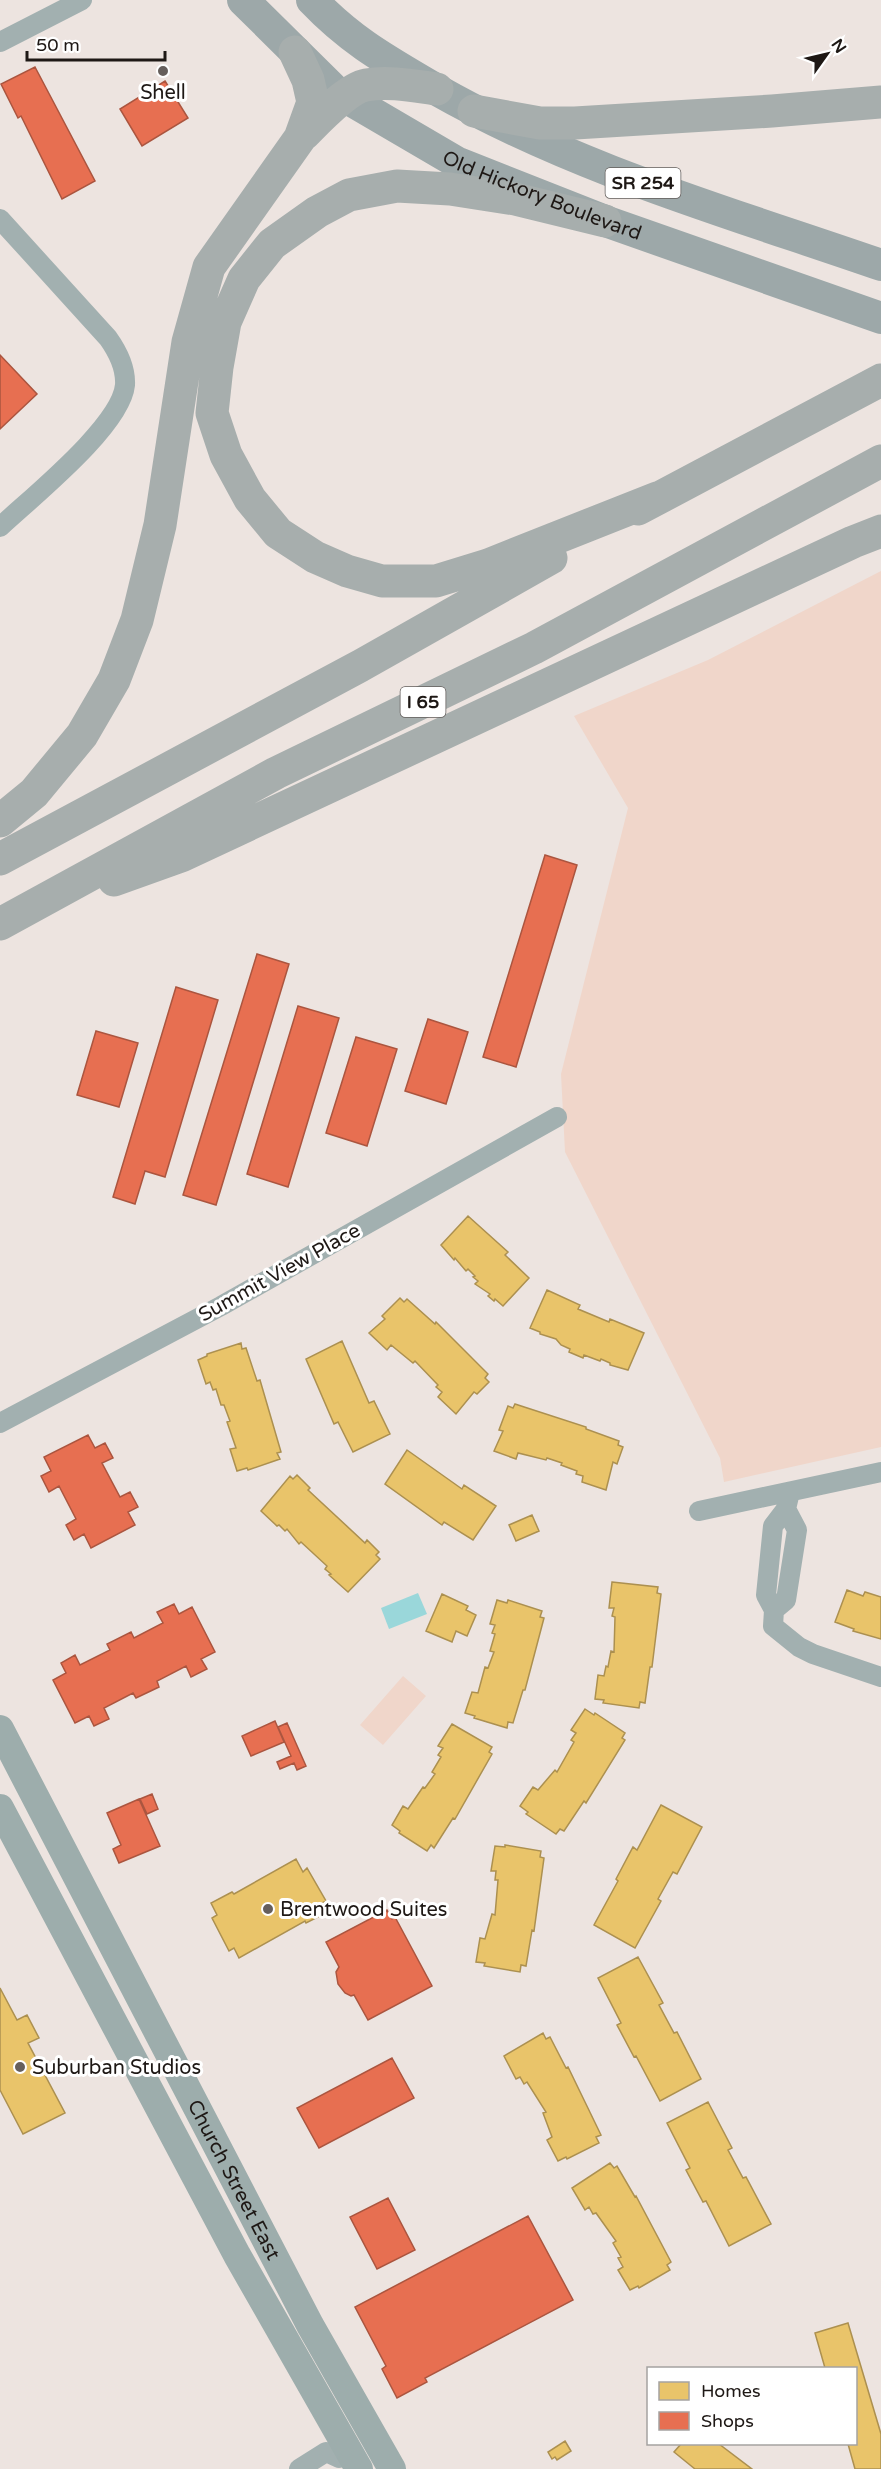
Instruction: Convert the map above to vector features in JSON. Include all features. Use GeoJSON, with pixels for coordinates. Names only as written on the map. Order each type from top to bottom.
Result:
{"type":"FeatureCollection","features":[{"type":"Feature","properties":{"kind":"highway"},"geometry":{"type":"LineString","coordinates":[[295,52],[308,80],[313,102],[300,138]]}},
{"type":"Feature","properties":{"kind":"highway"},"geometry":{"type":"LineString","coordinates":[[0,821],[34,793],[82,735],[114,680],[137,620],[160,525],[188,342],[209,267],[300,138],[327,110],[364,85],[402,84],[437,89]]}},
{"type":"Feature","properties":{"kind":"highway"},"geometry":{"type":"LineString","coordinates":[[474,111],[540,123],[575,123],[881,102]]}},
{"type":"Feature","properties":{"kind":"highway"},"geometry":{"type":"LineString","coordinates":[[605,221],[515,198],[450,189],[397,186],[349,195],[317,212],[272,244],[244,279],[225,322],[212,413],[226,455],[235,473],[250,498],[278,533],[315,557],[347,571],[382,581],[436,581],[446,578],[488,565],[657,498]]}},
{"type":"Feature","properties":{"kind":"highway"},"geometry":{"type":"LineString","coordinates":[[0,859],[360,666],[657,498],[881,380]]}},
{"type":"Feature","properties":{"kind":"highway","name":"I 65"},"geometry":{"type":"LineString","coordinates":[[11,918],[276,773],[534,648],[826,493],[881,461]]}},
{"type":"Feature","properties":{"kind":"highway"},"geometry":{"type":"LineString","coordinates":[[826,493],[881,467]]}},
{"type":"Feature","properties":{"kind":"highway"},"geometry":{"type":"LineString","coordinates":[[11,918],[182,856],[853,542],[881,531]]}},
{"type":"Feature","properties":{"kind":"main road","name":"Old Hickory Boulevard"},"geometry":{"type":"LineString","coordinates":[[243,0],[335,91],[458,163],[605,221],[867,314]]}},
{"type":"Feature","properties":{"kind":"main road","name":"SR 254"},"geometry":{"type":"LineString","coordinates":[[312,0],[337,26],[375,54],[474,111],[596,167],[881,265]]}},
{"type":"Feature","properties":{"kind":"main road","name":"Church Street East"},"geometry":{"type":"LineString","coordinates":[[0,1729],[310,2325],[392,2469]]}},
{"type":"Feature","properties":{"kind":"main road","name":"Church Street East"},"geometry":{"type":"LineString","coordinates":[[0,1808],[346,2462]]}},
{"type":"Feature","properties":{"kind":"street"},"geometry":{"type":"LineString","coordinates":[[0,42],[82,0]]}},
{"type":"Feature","properties":{"kind":"street"},"geometry":{"type":"LineString","coordinates":[[0,219],[108,338],[120,358],[125,384],[116,411],[96,437],[0,527]]}},
{"type":"Feature","properties":{"kind":"street","name":"Summit View Place"},"geometry":{"type":"LineString","coordinates":[[0,1423],[221,1306],[556,1117]]}},
{"type":"Feature","properties":{"kind":"street"},"geometry":{"type":"LineString","coordinates":[[699,1512],[788,1501],[881,1472]]}},
{"type":"Feature","properties":{"kind":"street"},"geometry":{"type":"LineString","coordinates":[[788,1501],[797,1530],[786,1600],[774,1610],[773,1626],[799,1647],[813,1654],[881,1677]]}},
{"type":"Feature","properties":{"kind":"street"},"geometry":{"type":"LineString","coordinates":[[299,2469],[326,2452],[346,2462]]}},
{"type":"Feature","properties":{"kind":"shaded area"},"geometry":{"type":"Polygon","coordinates":[[[881,571],[881,1447],[724,1482],[720,1458],[565,1152],[561,1074],[628,808],[574,716],[708,660],[881,571]]]}},
{"type":"Feature","properties":{"kind":"shaded area"},"geometry":{"type":"Polygon","coordinates":[[[403,1676],[426,1696],[383,1745],[360,1725],[403,1676]]]}},
{"type":"Feature","properties":{"kind":"water"},"geometry":{"type":"Polygon","coordinates":[[[418,1593],[427,1614],[389,1629],[381,1608],[418,1593]]]}},
{"type":"Feature","properties":{"kind":"building: Homes"},"geometry":{"type":"Polygon","coordinates":[[[468,1216],[508,1252],[505,1255],[529,1278],[503,1306],[475,1284],[478,1281],[473,1277],[475,1276],[468,1269],[466,1271],[441,1245],[468,1216]]]}},
{"type":"Feature","properties":{"kind":"building: Homes"},"geometry":{"type":"Polygon","coordinates":[[[547,1290],[580,1305],[578,1309],[644,1333],[628,1370],[610,1365],[601,1359],[600,1361],[584,1355],[583,1358],[569,1352],[570,1349],[561,1345],[556,1339],[530,1328],[547,1290]]]}},
{"type":"Feature","properties":{"kind":"building: Homes"},"geometry":{"type":"Polygon","coordinates":[[[400,1298],[404,1302],[407,1299],[435,1324],[436,1322],[488,1374],[485,1378],[489,1382],[477,1394],[474,1392],[456,1414],[438,1397],[442,1392],[436,1387],[438,1385],[415,1361],[413,1363],[391,1345],[387,1350],[369,1333],[385,1319],[382,1316],[400,1298]]]}},
{"type":"Feature","properties":{"kind":"building: Homes"},"geometry":{"type":"Polygon","coordinates":[[[342,1341],[369,1403],[374,1401],[390,1434],[353,1452],[338,1422],[334,1424],[306,1359],[342,1341]]]}},
{"type":"Feature","properties":{"kind":"building: Homes"},"geometry":{"type":"Polygon","coordinates":[[[241,1343],[242,1349],[246,1348],[257,1381],[260,1380],[281,1452],[277,1453],[280,1459],[248,1470],[247,1468],[237,1471],[230,1449],[236,1448],[227,1422],[230,1421],[224,1405],[221,1405],[216,1389],[213,1390],[210,1382],[206,1384],[198,1360],[207,1354],[241,1343]]]}},
{"type":"Feature","properties":{"kind":"building: Homes"},"geometry":{"type":"Polygon","coordinates":[[[515,1404],[586,1427],[586,1429],[619,1441],[618,1445],[623,1447],[617,1464],[613,1462],[606,1490],[582,1482],[583,1476],[561,1465],[562,1463],[518,1453],[516,1459],[494,1451],[503,1431],[499,1430],[508,1406],[513,1408],[515,1404]]]}},
{"type":"Feature","properties":{"kind":"building: Homes"},"geometry":{"type":"Polygon","coordinates":[[[407,1450],[462,1489],[464,1485],[496,1506],[473,1540],[444,1522],[442,1525],[385,1484],[407,1450]]]}},
{"type":"Feature","properties":{"kind":"building: Homes"},"geometry":{"type":"Polygon","coordinates":[[[297,1475],[310,1488],[308,1490],[365,1543],[367,1540],[379,1552],[376,1555],[380,1559],[348,1592],[329,1575],[331,1574],[325,1569],[327,1566],[301,1542],[299,1544],[287,1529],[285,1531],[279,1525],[277,1526],[261,1511],[290,1476],[293,1479],[297,1475]]]}},
{"type":"Feature","properties":{"kind":"building: Homes"},"geometry":{"type":"Polygon","coordinates":[[[532,1515],[539,1531],[516,1541],[509,1525],[532,1515]]]}},
{"type":"Feature","properties":{"kind":"building: Homes"},"geometry":{"type":"Polygon","coordinates":[[[612,1582],[658,1587],[657,1593],[661,1594],[652,1667],[650,1667],[645,1703],[640,1702],[639,1708],[603,1703],[604,1700],[595,1699],[598,1675],[604,1676],[611,1651],[614,1652],[615,1617],[612,1616],[614,1608],[609,1608],[612,1582]]]}},
{"type":"Feature","properties":{"kind":"building: Homes"},"geometry":{"type":"Polygon","coordinates":[[[847,1590],[863,1596],[865,1592],[881,1597],[881,1639],[853,1631],[854,1629],[835,1622],[847,1590]]]}},
{"type":"Feature","properties":{"kind":"building: Homes"},"geometry":{"type":"Polygon","coordinates":[[[442,1594],[468,1606],[466,1610],[476,1615],[467,1636],[456,1631],[452,1642],[426,1631],[442,1594]]]}},
{"type":"Feature","properties":{"kind":"building: Homes"},"geometry":{"type":"Polygon","coordinates":[[[497,1600],[507,1603],[508,1600],[542,1611],[540,1617],[544,1618],[525,1690],[523,1690],[513,1723],[508,1722],[507,1728],[465,1713],[472,1692],[478,1693],[485,1667],[488,1668],[494,1652],[490,1651],[495,1625],[490,1624],[497,1600]]]}},
{"type":"Feature","properties":{"kind":"building: Homes"},"geometry":{"type":"Polygon","coordinates":[[[585,1709],[625,1733],[622,1738],[625,1740],[586,1803],[584,1801],[564,1831],[560,1829],[556,1834],[526,1814],[528,1812],[520,1806],[533,1787],[538,1790],[555,1770],[557,1772],[574,1742],[571,1740],[576,1733],[571,1730],[585,1709]]]}},
{"type":"Feature","properties":{"kind":"building: Homes"},"geometry":{"type":"Polygon","coordinates":[[[452,1724],[492,1747],[489,1752],[492,1754],[455,1819],[453,1818],[434,1848],[431,1845],[427,1851],[399,1833],[400,1831],[392,1825],[403,1806],[408,1809],[435,1774],[432,1772],[441,1757],[438,1755],[443,1748],[438,1746],[452,1724]]]}},
{"type":"Feature","properties":{"kind":"building: Homes"},"geometry":{"type":"Polygon","coordinates":[[[661,1805],[702,1827],[677,1874],[673,1872],[658,1899],[661,1901],[635,1948],[594,1925],[633,1847],[637,1850],[661,1805]]]}},
{"type":"Feature","properties":{"kind":"building: Homes"},"geometry":{"type":"Polygon","coordinates":[[[505,1845],[541,1851],[540,1857],[544,1858],[534,1931],[532,1930],[526,1966],[521,1965],[520,1972],[484,1966],[485,1963],[476,1962],[480,1938],[485,1939],[492,1914],[495,1915],[498,1880],[495,1880],[496,1871],[491,1871],[495,1846],[505,1847],[505,1845]]]}},
{"type":"Feature","properties":{"kind":"building: Homes","name":"Brentwood Suites"},"geometry":{"type":"Polygon","coordinates":[[[296,1859],[303,1872],[307,1868],[326,1901],[320,1904],[324,1914],[306,1923],[305,1921],[239,1958],[234,1948],[229,1951],[212,1918],[217,1915],[211,1903],[232,1892],[234,1894],[296,1859]]]}},
{"type":"Feature","properties":{"kind":"building: Homes"},"geometry":{"type":"Polygon","coordinates":[[[638,1957],[663,2003],[659,2005],[674,2033],[677,2032],[701,2079],[660,2101],[617,2025],[621,2023],[598,1978],[638,1957]]]}},
{"type":"Feature","properties":{"kind":"building: Homes","name":"Suburban Studios"},"geometry":{"type":"Polygon","coordinates":[[[0,1988],[17,2020],[27,2015],[39,2038],[28,2043],[65,2113],[23,2134],[0,2090],[0,1988]]]}},
{"type":"Feature","properties":{"kind":"building: Homes"},"geometry":{"type":"Polygon","coordinates":[[[543,2033],[546,2039],[550,2037],[566,2068],[568,2067],[601,2135],[596,2137],[599,2143],[558,2161],[547,2140],[552,2137],[543,2113],[546,2112],[527,2082],[524,2084],[520,2077],[516,2079],[504,2056],[543,2033]]]}},
{"type":"Feature","properties":{"kind":"building: Homes"},"geometry":{"type":"Polygon","coordinates":[[[708,2102],[732,2148],[728,2150],[743,2178],[746,2177],[771,2224],[729,2246],[706,2201],[703,2202],[686,2170],[690,2168],[667,2123],[708,2102]]]}},
{"type":"Feature","properties":{"kind":"building: Homes"},"geometry":{"type":"Polygon","coordinates":[[[610,2163],[614,2168],[617,2166],[636,2196],[671,2262],[667,2265],[670,2270],[639,2288],[638,2286],[630,2290],[618,2270],[623,2267],[618,2258],[621,2257],[613,2243],[616,2241],[596,2213],[593,2214],[589,2207],[585,2210],[572,2188],[610,2163]]]}},
{"type":"Feature","properties":{"kind":"building: Homes"},"geometry":{"type":"Polygon","coordinates":[[[848,2323],[881,2434],[881,2469],[855,2469],[848,2445],[857,2445],[857,2367],[825,2367],[815,2333],[848,2323]]]}},
{"type":"Feature","properties":{"kind":"building: Homes"},"geometry":{"type":"Polygon","coordinates":[[[565,2441],[571,2451],[557,2460],[555,2457],[552,2459],[548,2452],[565,2441]]]}},
{"type":"Feature","properties":{"kind":"building: Homes"},"geometry":{"type":"Polygon","coordinates":[[[680,2445],[720,2445],[752,2469],[695,2469],[674,2452],[680,2445]]]}},
{"type":"Feature","properties":{"kind":"building: Shops"},"geometry":{"type":"Polygon","coordinates":[[[35,67],[95,181],[62,199],[21,116],[18,118],[1,84],[35,67]]]}},
{"type":"Feature","properties":{"kind":"building: Shops"},"geometry":{"type":"Polygon","coordinates":[[[165,81],[188,118],[142,146],[120,109],[165,81]]]}},
{"type":"Feature","properties":{"kind":"building: Shops"},"geometry":{"type":"Polygon","coordinates":[[[0,355],[37,394],[0,429],[0,355]]]}},
{"type":"Feature","properties":{"kind":"building: Shops"},"geometry":{"type":"Polygon","coordinates":[[[545,855],[577,865],[516,1067],[483,1057],[545,855]]]}},
{"type":"Feature","properties":{"kind":"building: Shops"},"geometry":{"type":"Polygon","coordinates":[[[257,954],[289,964],[216,1205],[183,1195],[257,954]]]}},
{"type":"Feature","properties":{"kind":"building: Shops"},"geometry":{"type":"Polygon","coordinates":[[[176,987],[218,1000],[165,1177],[145,1171],[135,1204],[113,1197],[176,987]]]}},
{"type":"Feature","properties":{"kind":"building: Shops"},"geometry":{"type":"Polygon","coordinates":[[[298,1006],[339,1018],[288,1187],[247,1174],[298,1006]]]}},
{"type":"Feature","properties":{"kind":"building: Shops"},"geometry":{"type":"Polygon","coordinates":[[[428,1019],[468,1032],[446,1104],[405,1091],[428,1019]]]}},
{"type":"Feature","properties":{"kind":"building: Shops"},"geometry":{"type":"Polygon","coordinates":[[[96,1031],[138,1043],[119,1107],[77,1095],[96,1031]]]}},
{"type":"Feature","properties":{"kind":"building: Shops"},"geometry":{"type":"Polygon","coordinates":[[[356,1037],[397,1049],[367,1146],[326,1133],[356,1037]]]}},
{"type":"Feature","properties":{"kind":"building: Shops"},"geometry":{"type":"Polygon","coordinates":[[[88,1435],[95,1448],[105,1443],[113,1458],[102,1463],[120,1497],[130,1492],[138,1507],[128,1512],[135,1525],[91,1548],[84,1534],[74,1540],[66,1525],[76,1519],[59,1486],[49,1492],[41,1476],[51,1471],[44,1457],[88,1435]]]}},
{"type":"Feature","properties":{"kind":"building: Shops"},"geometry":{"type":"Polygon","coordinates":[[[174,1604],[179,1614],[192,1607],[215,1652],[201,1659],[207,1669],[191,1677],[186,1666],[157,1681],[159,1687],[136,1698],[133,1693],[104,1708],[109,1719],[94,1726],[89,1716],[75,1723],[53,1680],[66,1673],[61,1663],[75,1655],[80,1665],[110,1650],[107,1644],[131,1632],[134,1638],[163,1623],[157,1612],[174,1604]]]}},
{"type":"Feature","properties":{"kind":"building: Shops"},"geometry":{"type":"Polygon","coordinates":[[[275,1721],[284,1742],[251,1756],[242,1736],[275,1721]]]}},
{"type":"Feature","properties":{"kind":"building: Shops"},"geometry":{"type":"Polygon","coordinates":[[[287,1723],[306,1766],[297,1770],[294,1763],[280,1769],[277,1762],[291,1756],[278,1727],[287,1723]]]}},
{"type":"Feature","properties":{"kind":"building: Shops"},"geometry":{"type":"Polygon","coordinates":[[[152,1794],[158,1809],[147,1814],[140,1799],[152,1794]]]}},
{"type":"Feature","properties":{"kind":"building: Shops"},"geometry":{"type":"Polygon","coordinates":[[[139,1799],[160,1846],[119,1863],[113,1849],[121,1845],[107,1813],[139,1799]]]}},
{"type":"Feature","properties":{"kind":"building: Shops"},"geometry":{"type":"Polygon","coordinates":[[[387,1910],[392,1919],[395,1917],[432,1986],[368,2020],[354,1995],[345,1993],[338,1984],[336,1972],[339,1967],[326,1942],[387,1910]]]}},
{"type":"Feature","properties":{"kind":"building: Shops"},"geometry":{"type":"Polygon","coordinates":[[[392,2058],[414,2098],[319,2148],[297,2108],[392,2058]]]}},
{"type":"Feature","properties":{"kind":"building: Shops"},"geometry":{"type":"Polygon","coordinates":[[[388,2198],[415,2250],[377,2269],[350,2217],[388,2198]]]}},
{"type":"Feature","properties":{"kind":"building: Shops"},"geometry":{"type":"Polygon","coordinates":[[[528,2216],[573,2300],[425,2378],[427,2382],[397,2398],[382,2369],[386,2366],[355,2307],[528,2216]]]}},
{"type":"Feature","properties":{"kind":"place","name":"Shell"},"geometry":{"type":"Point","coordinates":[163,71]}},
{"type":"Feature","properties":{"kind":"place","name":"Brentwood Suites"},"geometry":{"type":"Point","coordinates":[268,1909]}},
{"type":"Feature","properties":{"kind":"place","name":"Suburban Studios"},"geometry":{"type":"Point","coordinates":[20,2067]}}]}
